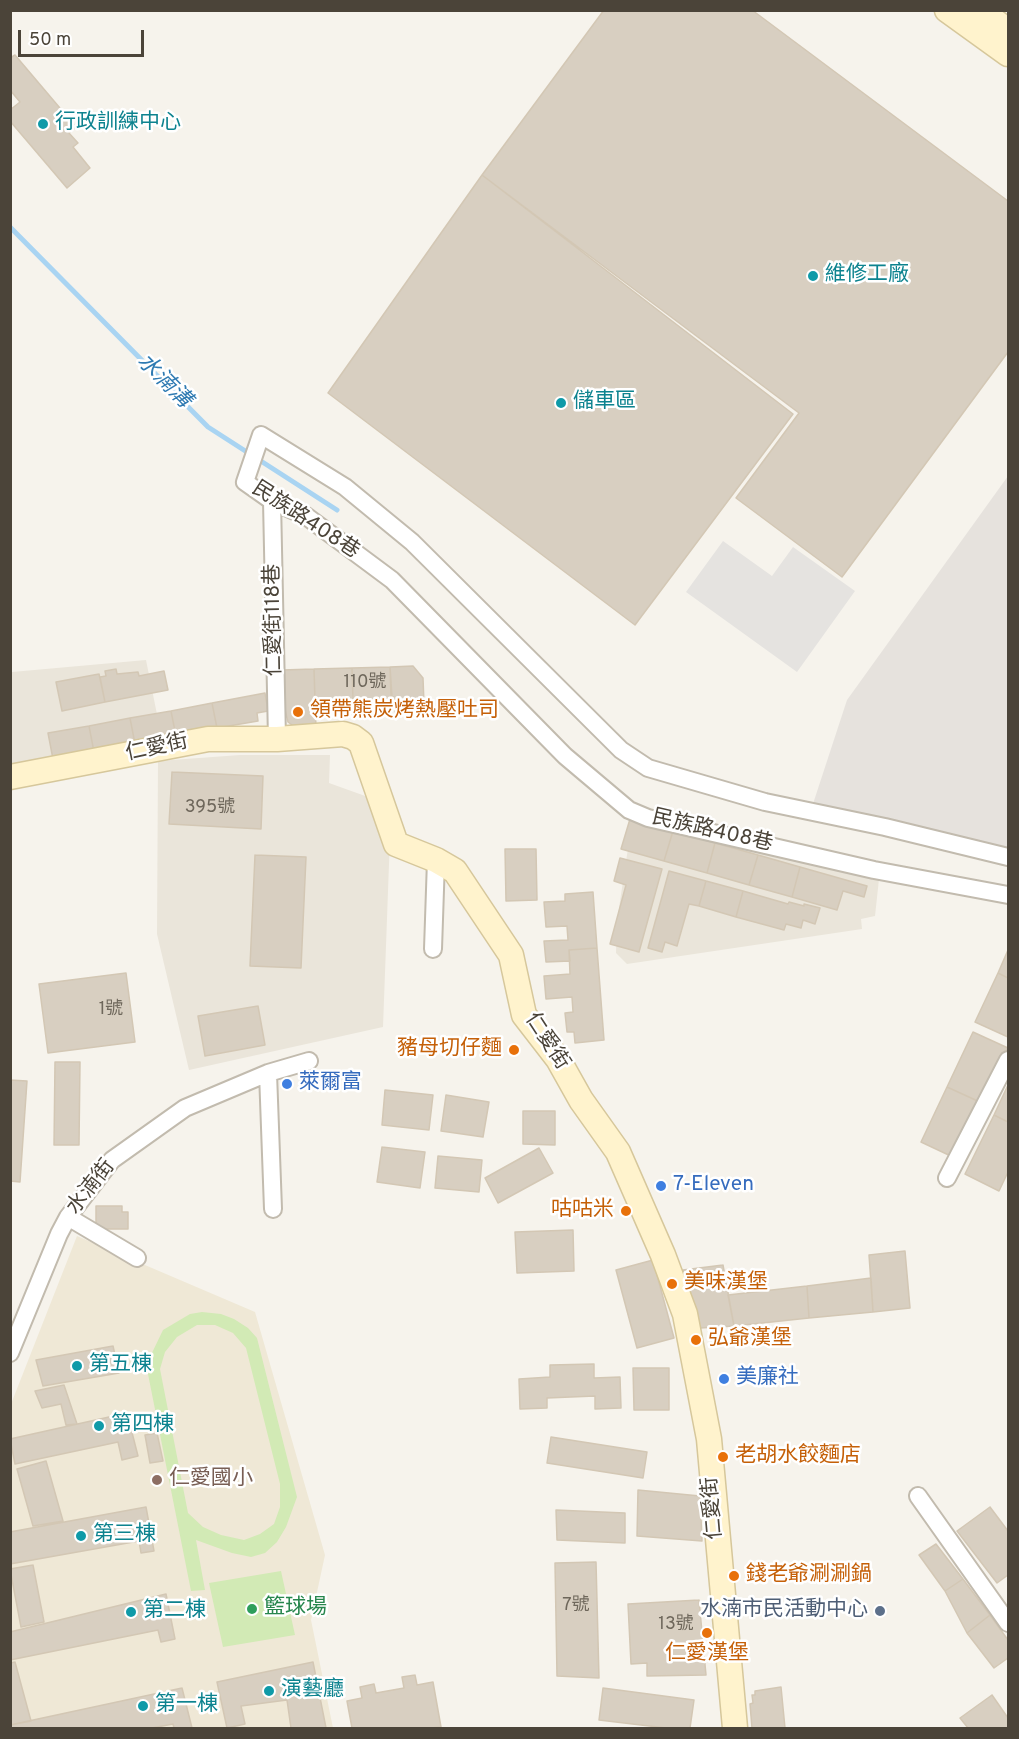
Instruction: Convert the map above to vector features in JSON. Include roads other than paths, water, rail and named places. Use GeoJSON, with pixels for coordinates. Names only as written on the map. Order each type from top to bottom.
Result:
{"type":"FeatureCollection","features":[{"type":"Feature","properties":{"kind":"street"},"geometry":{"type":"LineString","coordinates":[[947,10],[1008,54]]}},
{"type":"Feature","properties":{"kind":"street"},"geometry":{"type":"LineString","coordinates":[[980,10],[1008,31]]}},
{"type":"Feature","properties":{"kind":"street","name":"民族路408巷"},"geometry":{"type":"LineString","coordinates":[[1008,857],[885,827],[765,802],[648,768],[621,750],[412,542],[345,487],[261,435],[245,483],[272,501],[306,516],[392,580],[565,756],[629,810],[648,818],[874,870],[1008,895]]}},
{"type":"Feature","properties":{"kind":"street","name":"仁愛街118巷"},"geometry":{"type":"LineString","coordinates":[[272,501],[277,739]]}},
{"type":"Feature","properties":{"kind":"street","name":"仁愛街"},"geometry":{"type":"LineString","coordinates":[[10,777],[208,739],[277,739],[343,734],[361,743],[396,844],[455,871],[511,955],[524,1015],[558,1059],[581,1100],[621,1159],[663,1255],[685,1314],[709,1439],[735,1728]]}},
{"type":"Feature","properties":{"kind":"street"},"geometry":{"type":"LineString","coordinates":[[433,949],[436,861]]}},
{"type":"Feature","properties":{"kind":"street"},"geometry":{"type":"LineString","coordinates":[[947,1178],[1008,1060]]}},
{"type":"Feature","properties":{"kind":"street","name":"水湳街"},"geometry":{"type":"LineString","coordinates":[[10,1353],[59,1234],[68,1217],[112,1160],[185,1108],[268,1073],[309,1061]]}},
{"type":"Feature","properties":{"kind":"street"},"geometry":{"type":"LineString","coordinates":[[268,1073],[273,1209]]}},
{"type":"Feature","properties":{"kind":"street"},"geometry":{"type":"LineString","coordinates":[[68,1217],[137,1258]]}},
{"type":"Feature","properties":{"kind":"street"},"geometry":{"type":"LineString","coordinates":[[918,1496],[1008,1623]]}},
{"type":"Feature","properties":{"kind":"waterway","name":"水湳溝"},"geometry":{"type":"LineString","coordinates":[[10,227],[208,427],[337,510]]}},
{"type":"Feature","properties":{"kind":"place","name":"行政訓練中心"},"geometry":{"type":"Point","coordinates":[43,124]}},
{"type":"Feature","properties":{"kind":"place","name":"維修工廠"},"geometry":{"type":"Point","coordinates":[813,276]}},
{"type":"Feature","properties":{"kind":"place","name":"儲車區"},"geometry":{"type":"Point","coordinates":[561,403]}},
{"type":"Feature","properties":{"kind":"place","name":"領帶熊炭烤熱壓吐司"},"geometry":{"type":"Point","coordinates":[298,712]}},
{"type":"Feature","properties":{"kind":"place","name":"豬母切仔麵"},"geometry":{"type":"Point","coordinates":[514,1050]}},
{"type":"Feature","properties":{"kind":"place","name":"萊爾富"},"geometry":{"type":"Point","coordinates":[287,1084]}},
{"type":"Feature","properties":{"kind":"place","name":"7-Eleven"},"geometry":{"type":"Point","coordinates":[661,1186]}},
{"type":"Feature","properties":{"kind":"place","name":"咕咕米"},"geometry":{"type":"Point","coordinates":[626,1211]}},
{"type":"Feature","properties":{"kind":"place","name":"美味漢堡"},"geometry":{"type":"Point","coordinates":[672,1284]}},
{"type":"Feature","properties":{"kind":"place","name":"弘爺漢堡"},"geometry":{"type":"Point","coordinates":[696,1340]}},
{"type":"Feature","properties":{"kind":"place","name":"第五棟"},"geometry":{"type":"Point","coordinates":[77,1366]}},
{"type":"Feature","properties":{"kind":"place","name":"美廉社"},"geometry":{"type":"Point","coordinates":[724,1379]}},
{"type":"Feature","properties":{"kind":"place","name":"第四棟"},"geometry":{"type":"Point","coordinates":[99,1426]}},
{"type":"Feature","properties":{"kind":"place","name":"老胡水餃麵店"},"geometry":{"type":"Point","coordinates":[723,1457]}},
{"type":"Feature","properties":{"kind":"place","name":"仁愛國小"},"geometry":{"type":"Point","coordinates":[157,1480]}},
{"type":"Feature","properties":{"kind":"place","name":"第三棟"},"geometry":{"type":"Point","coordinates":[81,1536]}},
{"type":"Feature","properties":{"kind":"place","name":"錢老爺涮涮鍋"},"geometry":{"type":"Point","coordinates":[734,1576]}},
{"type":"Feature","properties":{"kind":"place","name":"籃球場"},"geometry":{"type":"Point","coordinates":[252,1609]}},
{"type":"Feature","properties":{"kind":"place","name":"水湳市民活動中心"},"geometry":{"type":"Point","coordinates":[880,1611]}},
{"type":"Feature","properties":{"kind":"place","name":"第二棟"},"geometry":{"type":"Point","coordinates":[131,1612]}},
{"type":"Feature","properties":{"kind":"place","name":"仁愛漢堡"},"geometry":{"type":"Point","coordinates":[707,1633]}},
{"type":"Feature","properties":{"kind":"place","name":"演藝廳"},"geometry":{"type":"Point","coordinates":[269,1691]}},
{"type":"Feature","properties":{"kind":"place","name":"第一棟"},"geometry":{"type":"Point","coordinates":[143,1706]}}]}
